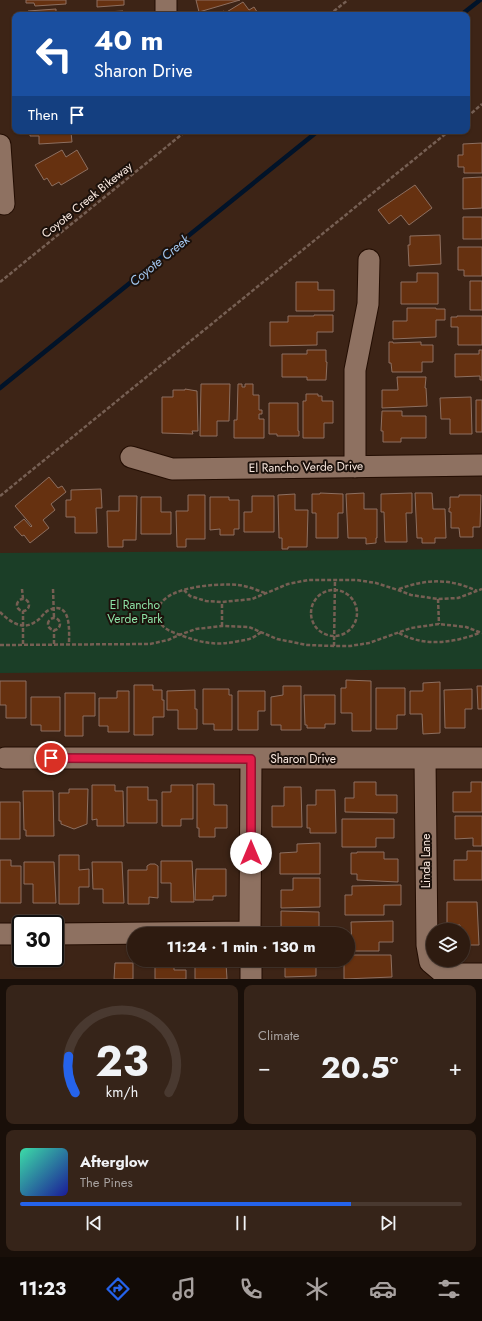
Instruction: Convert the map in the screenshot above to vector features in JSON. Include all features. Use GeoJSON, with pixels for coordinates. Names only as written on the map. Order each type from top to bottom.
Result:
{"type":"FeatureCollection","features":[{"type":"Feature","properties":{"kind":"street"},"geometry":{"type":"LineString","coordinates":[[166,0],[166,12]]}},
{"type":"Feature","properties":{"kind":"street"},"geometry":{"type":"LineString","coordinates":[[0,145],[4,204]]}},
{"type":"Feature","properties":{"kind":"street"},"geometry":{"type":"LineString","coordinates":[[355,467],[355,370],[368,304],[369,260]]}},
{"type":"Feature","properties":{"kind":"street","name":"El Rancho Verde Drive"},"geometry":{"type":"LineString","coordinates":[[131,457],[172,469],[482,465]]}},
{"type":"Feature","properties":{"kind":"street","name":"Sharon Drive"},"geometry":{"type":"LineString","coordinates":[[5,758],[482,758]]}},
{"type":"Feature","properties":{"kind":"street"},"geometry":{"type":"LineString","coordinates":[[250,927],[251,759]]}},
{"type":"Feature","properties":{"kind":"street","name":"Linda Lane"},"geometry":{"type":"LineString","coordinates":[[425,759],[427,945],[430,962],[442,972],[482,974]]}},
{"type":"Feature","properties":{"kind":"street"},"geometry":{"type":"LineString","coordinates":[[0,934],[12,934]]}},
{"type":"Feature","properties":{"kind":"street"},"geometry":{"type":"LineString","coordinates":[[64,934],[127,934]]}},
{"type":"Feature","properties":{"kind":"street"},"geometry":{"type":"LineString","coordinates":[[251,967],[251,979]]}},
{"type":"Feature","properties":{"kind":"path"},"geometry":{"type":"LineString","coordinates":[[333,12],[348,0]]}},
{"type":"Feature","properties":{"kind":"path"},"geometry":{"type":"LineString","coordinates":[[470,114],[482,104]]}},
{"type":"Feature","properties":{"kind":"path","name":"Coyote Creek Bikeway"},"geometry":{"type":"LineString","coordinates":[[0,282],[182,134]]}},
{"type":"Feature","properties":{"kind":"path"},"geometry":{"type":"LineString","coordinates":[[0,496],[445,134]]}},
{"type":"Feature","properties":{"kind":"path"},"geometry":{"type":"LineString","coordinates":[[334,646],[335,579]]}},
{"type":"Feature","properties":{"kind":"path"},"geometry":{"type":"LineString","coordinates":[[184,590],[190,596],[206,601],[222,602],[252,599],[288,584],[308,580],[356,580],[376,583],[411,595],[438,599],[458,598],[482,589]]}},
{"type":"Feature","properties":{"kind":"path"},"geometry":{"type":"LineString","coordinates":[[398,590],[411,585],[430,581],[463,584],[477,591]]}},
{"type":"Feature","properties":{"kind":"path"},"geometry":{"type":"LineString","coordinates":[[261,632],[255,638],[223,644],[207,643],[167,630],[160,622],[158,611],[162,601],[170,595],[200,585],[240,585],[266,593]]}},
{"type":"Feature","properties":{"kind":"path"},"geometry":{"type":"LineString","coordinates":[[22,589],[22,599],[19,600],[17,605],[19,610],[23,611]]}},
{"type":"Feature","properties":{"kind":"path"},"geometry":{"type":"LineString","coordinates":[[53,589],[54,618]]}},
{"type":"Feature","properties":{"kind":"path"},"geometry":{"type":"LineString","coordinates":[[327,590],[342,591],[348,594],[353,599],[356,606],[356,620],[353,626],[348,631],[334,636],[320,631],[312,620],[312,605],[315,599],[327,590]]}},
{"type":"Feature","properties":{"kind":"path"},"geometry":{"type":"LineString","coordinates":[[22,599],[26,600],[29,604],[27,609],[23,611],[22,644]]}},
{"type":"Feature","properties":{"kind":"path"},"geometry":{"type":"LineString","coordinates":[[438,599],[439,624]]}},
{"type":"Feature","properties":{"kind":"path"},"geometry":{"type":"LineString","coordinates":[[222,602],[222,626]]}},
{"type":"Feature","properties":{"kind":"path"},"geometry":{"type":"LineString","coordinates":[[0,612],[12,622],[22,625],[35,622],[50,609],[60,609],[68,617],[70,622],[70,644]]}},
{"type":"Feature","properties":{"kind":"path"},"geometry":{"type":"LineString","coordinates":[[54,618],[58,619],[60,624],[58,628],[54,630]]}},
{"type":"Feature","properties":{"kind":"path"},"geometry":{"type":"LineString","coordinates":[[54,618],[49,621],[48,625],[54,630]]}},
{"type":"Feature","properties":{"kind":"path"},"geometry":{"type":"LineString","coordinates":[[0,645],[150,644],[168,640],[196,629],[222,626],[249,627],[277,640],[308,645],[334,646],[369,644],[411,628],[439,624],[466,627],[481,632]]}},
{"type":"Feature","properties":{"kind":"path"},"geometry":{"type":"LineString","coordinates":[[54,630],[54,644]]}},
{"type":"Feature","properties":{"kind":"path"},"geometry":{"type":"LineString","coordinates":[[399,633],[410,639],[429,642],[446,642],[465,638],[481,632]]}},
{"type":"Feature","properties":{"kind":"green space","name":"El Rancho Verde Park"},"geometry":{"type":"Polygon","coordinates":[[[482,549],[482,669],[0,673],[0,553],[482,549]]]}},
{"type":"Feature","properties":{"kind":"building"},"geometry":{"type":"Polygon","coordinates":[[[26,0],[66,0],[66,4],[35,6],[34,3],[26,3],[26,0]]]}},
{"type":"Feature","properties":{"kind":"building"},"geometry":{"type":"Polygon","coordinates":[[[97,0],[124,0],[124,5],[97,7],[97,0]]]}},
{"type":"Feature","properties":{"kind":"building"},"geometry":{"type":"Polygon","coordinates":[[[196,0],[240,0],[199,12],[196,0]]]}},
{"type":"Feature","properties":{"kind":"building"},"geometry":{"type":"Polygon","coordinates":[[[243,2],[249,10],[254,7],[257,12],[227,12],[243,2]]]}},
{"type":"Feature","properties":{"kind":"building"},"geometry":{"type":"Polygon","coordinates":[[[56,9],[56,12],[28,11],[56,9]]]}},
{"type":"Feature","properties":{"kind":"building"},"geometry":{"type":"Polygon","coordinates":[[[30,134],[71,134],[72,142],[39,144],[39,136],[30,136],[30,134]]]}},
{"type":"Feature","properties":{"kind":"building"},"geometry":{"type":"Polygon","coordinates":[[[482,143],[482,173],[464,173],[464,167],[458,167],[458,155],[463,155],[463,144],[482,143]]]}},
{"type":"Feature","properties":{"kind":"building"},"geometry":{"type":"Polygon","coordinates":[[[62,150],[66,157],[77,150],[88,169],[61,185],[59,182],[52,186],[47,178],[44,180],[35,165],[62,150]]]}},
{"type":"Feature","properties":{"kind":"building"},"geometry":{"type":"Polygon","coordinates":[[[482,177],[482,208],[463,209],[463,178],[482,177]]]}},
{"type":"Feature","properties":{"kind":"building"},"geometry":{"type":"Polygon","coordinates":[[[415,185],[432,208],[409,225],[401,215],[389,224],[378,210],[415,185]]]}},
{"type":"Feature","properties":{"kind":"building"},"geometry":{"type":"Polygon","coordinates":[[[463,217],[482,217],[482,239],[463,239],[463,217]]]}},
{"type":"Feature","properties":{"kind":"building"},"geometry":{"type":"Polygon","coordinates":[[[440,235],[441,264],[409,266],[408,245],[410,245],[410,236],[440,235]]]}},
{"type":"Feature","properties":{"kind":"building"},"geometry":{"type":"Polygon","coordinates":[[[458,247],[482,247],[482,276],[464,276],[464,270],[458,270],[458,247]]]}},
{"type":"Feature","properties":{"kind":"building"},"geometry":{"type":"Polygon","coordinates":[[[417,273],[438,273],[438,304],[401,304],[401,282],[417,282],[417,273]]]}},
{"type":"Feature","properties":{"kind":"building"},"geometry":{"type":"Polygon","coordinates":[[[470,281],[482,281],[482,310],[470,310],[470,281]]]}},
{"type":"Feature","properties":{"kind":"building"},"geometry":{"type":"Polygon","coordinates":[[[296,282],[318,282],[318,290],[334,290],[334,311],[296,311],[296,282]]]}},
{"type":"Feature","properties":{"kind":"building"},"geometry":{"type":"Polygon","coordinates":[[[407,308],[445,309],[445,320],[436,320],[436,337],[393,339],[393,321],[407,321],[407,308]]]}},
{"type":"Feature","properties":{"kind":"building"},"geometry":{"type":"Polygon","coordinates":[[[333,315],[333,332],[317,332],[317,345],[270,346],[270,322],[288,322],[288,316],[333,315]]]}},
{"type":"Feature","properties":{"kind":"building"},"geometry":{"type":"Polygon","coordinates":[[[482,316],[482,345],[458,345],[458,327],[451,327],[451,317],[482,316]]]}},
{"type":"Feature","properties":{"kind":"building"},"geometry":{"type":"Polygon","coordinates":[[[389,342],[421,342],[421,345],[433,345],[433,362],[422,362],[422,372],[392,372],[391,363],[389,363],[389,342]]]}},
{"type":"Feature","properties":{"kind":"building"},"geometry":{"type":"Polygon","coordinates":[[[307,350],[326,350],[326,380],[307,380],[307,377],[282,377],[282,354],[307,354],[307,350]]]}},
{"type":"Feature","properties":{"kind":"building"},"geometry":{"type":"Polygon","coordinates":[[[479,350],[482,350],[482,380],[480,380],[480,376],[455,377],[455,354],[479,354],[479,350]]]}},
{"type":"Feature","properties":{"kind":"building"},"geometry":{"type":"Polygon","coordinates":[[[397,377],[426,377],[425,388],[427,406],[382,408],[382,390],[398,390],[397,377]]]}},
{"type":"Feature","properties":{"kind":"building"},"geometry":{"type":"Polygon","coordinates":[[[201,384],[230,384],[229,421],[217,421],[217,436],[200,436],[201,384]]]}},
{"type":"Feature","properties":{"kind":"building"},"geometry":{"type":"Polygon","coordinates":[[[238,384],[242,384],[242,387],[245,387],[245,384],[253,384],[253,395],[259,395],[259,410],[262,410],[262,414],[259,414],[259,419],[264,419],[264,438],[234,438],[234,420],[237,420],[238,384]]]}},
{"type":"Feature","properties":{"kind":"building"},"geometry":{"type":"Polygon","coordinates":[[[185,389],[197,391],[198,431],[192,431],[193,434],[162,433],[162,397],[173,397],[173,390],[185,389]]]}},
{"type":"Feature","properties":{"kind":"building"},"geometry":{"type":"Polygon","coordinates":[[[306,394],[318,394],[318,396],[322,396],[322,401],[333,401],[333,423],[324,423],[324,438],[303,438],[303,401],[306,401],[306,394]]]}},
{"type":"Feature","properties":{"kind":"building"},"geometry":{"type":"Polygon","coordinates":[[[471,397],[472,434],[450,434],[450,419],[441,419],[440,398],[471,397]]]}},
{"type":"Feature","properties":{"kind":"building"},"geometry":{"type":"Polygon","coordinates":[[[476,400],[482,400],[482,432],[476,432],[476,400]]]}},
{"type":"Feature","properties":{"kind":"building"},"geometry":{"type":"Polygon","coordinates":[[[269,403],[298,403],[299,436],[277,436],[277,434],[269,434],[269,403]]]}},
{"type":"Feature","properties":{"kind":"building"},"geometry":{"type":"Polygon","coordinates":[[[382,411],[402,411],[402,416],[426,416],[426,438],[401,438],[401,442],[383,442],[383,431],[381,431],[382,411]]]}},
{"type":"Feature","properties":{"kind":"building"},"geometry":{"type":"Polygon","coordinates":[[[49,477],[58,488],[62,486],[66,492],[51,504],[55,510],[43,520],[49,528],[30,543],[24,535],[22,536],[14,527],[24,519],[31,527],[32,526],[15,506],[49,477]]]}},
{"type":"Feature","properties":{"kind":"building"},"geometry":{"type":"Polygon","coordinates":[[[101,489],[102,508],[96,508],[97,533],[75,533],[75,517],[66,517],[66,500],[71,500],[71,490],[101,489]]]}},
{"type":"Feature","properties":{"kind":"building"},"geometry":{"type":"Polygon","coordinates":[[[364,493],[364,509],[377,509],[376,543],[366,544],[366,538],[348,538],[346,494],[364,493]]]}},
{"type":"Feature","properties":{"kind":"building"},"geometry":{"type":"Polygon","coordinates":[[[412,493],[412,513],[406,513],[407,542],[385,542],[384,512],[381,512],[381,494],[412,493]]]}},
{"type":"Feature","properties":{"kind":"building"},"geometry":{"type":"Polygon","coordinates":[[[415,493],[432,493],[433,509],[445,509],[446,538],[435,538],[435,543],[422,543],[422,538],[417,538],[415,493]]]}},
{"type":"Feature","properties":{"kind":"building"},"geometry":{"type":"Polygon","coordinates":[[[295,494],[295,510],[308,510],[307,547],[288,547],[288,549],[282,549],[282,538],[279,538],[278,495],[295,494]]]}},
{"type":"Feature","properties":{"kind":"building"},"geometry":{"type":"Polygon","coordinates":[[[312,494],[343,494],[343,513],[338,513],[338,538],[316,538],[316,513],[312,513],[312,494]]]}},
{"type":"Feature","properties":{"kind":"building"},"geometry":{"type":"Polygon","coordinates":[[[188,495],[205,495],[205,539],[186,539],[186,547],[177,547],[176,511],[188,511],[188,495]]]}},
{"type":"Feature","properties":{"kind":"building"},"geometry":{"type":"Polygon","coordinates":[[[459,495],[481,495],[480,527],[473,527],[473,537],[460,537],[459,528],[451,528],[451,512],[449,512],[450,497],[459,497],[459,495]]]}},
{"type":"Feature","properties":{"kind":"building"},"geometry":{"type":"Polygon","coordinates":[[[119,496],[137,496],[136,540],[123,540],[123,547],[108,547],[107,511],[119,511],[119,496]]]}},
{"type":"Feature","properties":{"kind":"building"},"geometry":{"type":"Polygon","coordinates":[[[252,496],[274,496],[274,532],[244,532],[244,512],[252,512],[252,496]]]}},
{"type":"Feature","properties":{"kind":"building"},"geometry":{"type":"Polygon","coordinates":[[[141,497],[161,497],[161,512],[171,512],[171,534],[141,534],[141,497]]]}},
{"type":"Feature","properties":{"kind":"building"},"geometry":{"type":"Polygon","coordinates":[[[210,497],[229,497],[229,500],[239,500],[239,529],[234,529],[234,535],[220,535],[220,529],[210,530],[210,497]]]}},
{"type":"Feature","properties":{"kind":"building"},"geometry":{"type":"Polygon","coordinates":[[[346,680],[371,681],[371,731],[352,731],[352,713],[341,713],[341,688],[346,688],[346,680]]]}},
{"type":"Feature","properties":{"kind":"building"},"geometry":{"type":"Polygon","coordinates":[[[0,681],[26,681],[26,718],[6,718],[6,705],[0,705],[0,681]]]}},
{"type":"Feature","properties":{"kind":"building"},"geometry":{"type":"Polygon","coordinates":[[[440,682],[440,733],[423,734],[422,714],[410,714],[410,691],[423,691],[423,683],[440,682]]]}},
{"type":"Feature","properties":{"kind":"building"},"geometry":{"type":"Polygon","coordinates":[[[134,685],[153,685],[153,690],[162,690],[162,700],[164,700],[164,717],[153,717],[153,735],[134,735],[134,685]]]}},
{"type":"Feature","properties":{"kind":"building"},"geometry":{"type":"Polygon","coordinates":[[[283,686],[301,686],[301,730],[281,730],[281,725],[271,725],[271,697],[283,695],[283,686]]]}},
{"type":"Feature","properties":{"kind":"building"},"geometry":{"type":"Polygon","coordinates":[[[477,686],[482,686],[482,709],[478,709],[477,686]]]}},
{"type":"Feature","properties":{"kind":"building"},"geometry":{"type":"Polygon","coordinates":[[[376,688],[405,688],[405,715],[397,715],[397,729],[376,729],[376,688]]]}},
{"type":"Feature","properties":{"kind":"building"},"geometry":{"type":"Polygon","coordinates":[[[203,689],[229,689],[229,695],[232,695],[232,730],[214,730],[214,724],[203,724],[203,689]]]}},
{"type":"Feature","properties":{"kind":"building"},"geometry":{"type":"Polygon","coordinates":[[[472,689],[472,709],[465,709],[465,728],[445,728],[444,690],[472,689]]]}},
{"type":"Feature","properties":{"kind":"building"},"geometry":{"type":"Polygon","coordinates":[[[195,690],[197,729],[178,729],[178,710],[167,710],[167,691],[195,690]]]}},
{"type":"Feature","properties":{"kind":"building"},"geometry":{"type":"Polygon","coordinates":[[[117,691],[129,691],[129,732],[108,732],[108,726],[99,726],[99,698],[117,698],[117,691]]]}},
{"type":"Feature","properties":{"kind":"building"},"geometry":{"type":"Polygon","coordinates":[[[238,691],[265,691],[265,711],[258,711],[258,730],[238,730],[238,691]]]}},
{"type":"Feature","properties":{"kind":"building"},"geometry":{"type":"Polygon","coordinates":[[[65,693],[95,693],[95,716],[83,716],[83,736],[65,736],[65,693]]]}},
{"type":"Feature","properties":{"kind":"building"},"geometry":{"type":"Polygon","coordinates":[[[304,695],[335,695],[335,724],[325,724],[325,728],[307,728],[307,725],[305,725],[304,695]]]}},
{"type":"Feature","properties":{"kind":"building"},"geometry":{"type":"Polygon","coordinates":[[[31,697],[60,697],[60,731],[41,731],[41,725],[31,725],[31,697]]]}},
{"type":"Feature","properties":{"kind":"building"},"geometry":{"type":"Polygon","coordinates":[[[354,782],[376,782],[376,795],[397,795],[397,813],[345,812],[345,798],[354,798],[354,782]]]}},
{"type":"Feature","properties":{"kind":"building"},"geometry":{"type":"Polygon","coordinates":[[[471,782],[482,782],[482,812],[453,812],[453,792],[471,792],[471,782]]]}},
{"type":"Feature","properties":{"kind":"building"},"geometry":{"type":"Polygon","coordinates":[[[197,784],[214,784],[214,805],[227,805],[227,828],[215,828],[215,837],[199,837],[199,828],[197,828],[197,784]]]}},
{"type":"Feature","properties":{"kind":"building"},"geometry":{"type":"Polygon","coordinates":[[[92,785],[115,785],[115,791],[123,791],[124,826],[97,826],[97,819],[92,820],[92,785]]]}},
{"type":"Feature","properties":{"kind":"building"},"geometry":{"type":"Polygon","coordinates":[[[171,785],[193,785],[193,819],[181,819],[181,826],[162,826],[162,792],[171,792],[171,785]]]}},
{"type":"Feature","properties":{"kind":"building"},"geometry":{"type":"Polygon","coordinates":[[[127,787],[148,787],[148,800],[157,800],[157,823],[127,823],[127,787]]]}},
{"type":"Feature","properties":{"kind":"building"},"geometry":{"type":"Polygon","coordinates":[[[284,787],[301,787],[302,827],[272,827],[272,806],[284,806],[284,787]]]}},
{"type":"Feature","properties":{"kind":"building"},"geometry":{"type":"Polygon","coordinates":[[[69,789],[88,789],[87,824],[74,829],[61,824],[61,821],[59,821],[59,793],[69,793],[69,789]]]}},
{"type":"Feature","properties":{"kind":"building"},"geometry":{"type":"Polygon","coordinates":[[[316,790],[335,790],[336,833],[310,833],[310,828],[307,828],[307,805],[316,805],[316,790]]]}},
{"type":"Feature","properties":{"kind":"building"},"geometry":{"type":"Polygon","coordinates":[[[23,791],[53,791],[54,836],[26,836],[26,830],[24,830],[23,791]]]}},
{"type":"Feature","properties":{"kind":"building"},"geometry":{"type":"Polygon","coordinates":[[[0,802],[20,802],[20,839],[0,839],[0,802]]]}},
{"type":"Feature","properties":{"kind":"building"},"geometry":{"type":"Polygon","coordinates":[[[455,816],[482,816],[482,846],[473,846],[473,838],[455,839],[455,816]]]}},
{"type":"Feature","properties":{"kind":"building"},"geometry":{"type":"Polygon","coordinates":[[[342,819],[394,819],[394,838],[376,838],[376,847],[342,847],[342,819]]]}},
{"type":"Feature","properties":{"kind":"building"},"geometry":{"type":"Polygon","coordinates":[[[320,843],[320,874],[280,874],[280,853],[297,852],[297,844],[320,843]]]}},
{"type":"Feature","properties":{"kind":"building"},"geometry":{"type":"Polygon","coordinates":[[[467,851],[482,851],[482,880],[454,880],[454,860],[467,860],[467,851]]]}},
{"type":"Feature","properties":{"kind":"building"},"geometry":{"type":"Polygon","coordinates":[[[384,852],[384,859],[398,859],[398,882],[357,880],[357,874],[351,874],[351,853],[384,852]]]}},
{"type":"Feature","properties":{"kind":"building"},"geometry":{"type":"Polygon","coordinates":[[[59,855],[79,855],[79,870],[89,869],[89,887],[79,887],[79,904],[59,904],[59,855]]]}},
{"type":"Feature","properties":{"kind":"building"},"geometry":{"type":"Polygon","coordinates":[[[0,860],[11,860],[11,866],[21,866],[21,903],[0,903],[0,860]]]}},
{"type":"Feature","properties":{"kind":"building"},"geometry":{"type":"Polygon","coordinates":[[[161,861],[192,861],[194,902],[171,902],[171,883],[161,883],[161,861]]]}},
{"type":"Feature","properties":{"kind":"building"},"geometry":{"type":"Polygon","coordinates":[[[24,862],[54,862],[56,903],[33,903],[33,884],[24,884],[24,862]]]}},
{"type":"Feature","properties":{"kind":"building"},"geometry":{"type":"Polygon","coordinates":[[[92,862],[122,862],[124,903],[103,903],[103,889],[93,889],[92,862]]]}},
{"type":"Feature","properties":{"kind":"building"},"geometry":{"type":"Polygon","coordinates":[[[150,864],[155,864],[158,866],[158,898],[149,897],[149,904],[128,904],[128,870],[147,870],[147,866],[150,864]]]}},
{"type":"Feature","properties":{"kind":"building"},"geometry":{"type":"Polygon","coordinates":[[[196,869],[226,869],[226,896],[213,896],[213,900],[195,900],[196,869]]]}},
{"type":"Feature","properties":{"kind":"building"},"geometry":{"type":"Polygon","coordinates":[[[293,878],[320,878],[320,907],[281,908],[281,890],[293,890],[293,878]]]}},
{"type":"Feature","properties":{"kind":"building"},"geometry":{"type":"Polygon","coordinates":[[[401,885],[401,905],[384,905],[384,915],[345,915],[345,895],[352,895],[352,886],[401,885]]]}},
{"type":"Feature","properties":{"kind":"building"},"geometry":{"type":"Polygon","coordinates":[[[447,902],[477,902],[479,945],[470,945],[470,923],[447,923],[447,902]]]}},
{"type":"Feature","properties":{"kind":"building"},"geometry":{"type":"Polygon","coordinates":[[[281,911],[319,912],[319,927],[281,927],[281,911]]]}},
{"type":"Feature","properties":{"kind":"building"},"geometry":{"type":"Polygon","coordinates":[[[393,921],[393,942],[379,942],[379,951],[355,951],[355,927],[351,927],[351,922],[393,921]]]}},
{"type":"Feature","properties":{"kind":"building"},"geometry":{"type":"Polygon","coordinates":[[[355,955],[391,955],[392,977],[344,979],[344,967],[355,967],[355,955]]]}},
{"type":"Feature","properties":{"kind":"building"},"geometry":{"type":"Polygon","coordinates":[[[115,963],[127,963],[127,967],[133,967],[133,979],[114,979],[115,963]]]}},
{"type":"Feature","properties":{"kind":"building"},"geometry":{"type":"Polygon","coordinates":[[[155,967],[174,967],[174,970],[186,970],[186,979],[155,979],[155,967]]]}},
{"type":"Feature","properties":{"kind":"building"},"geometry":{"type":"Polygon","coordinates":[[[195,967],[226,967],[227,979],[195,979],[195,967]]]}},
{"type":"Feature","properties":{"kind":"building"},"geometry":{"type":"Polygon","coordinates":[[[285,967],[316,967],[316,976],[285,977],[285,967]]]}},
{"type":"Feature","properties":{"kind":"waterway","name":"Coyote Creek"},"geometry":{"type":"LineString","coordinates":[[465,12],[480,0]]}},
{"type":"Feature","properties":{"kind":"waterway","name":"Coyote Creek"},"geometry":{"type":"LineString","coordinates":[[0,388],[314,134]]}},
{"type":"Feature","properties":{"kind":"route"},"geometry":{"type":"LineString","coordinates":[[51,758],[251,759],[251,853]]}}]}
